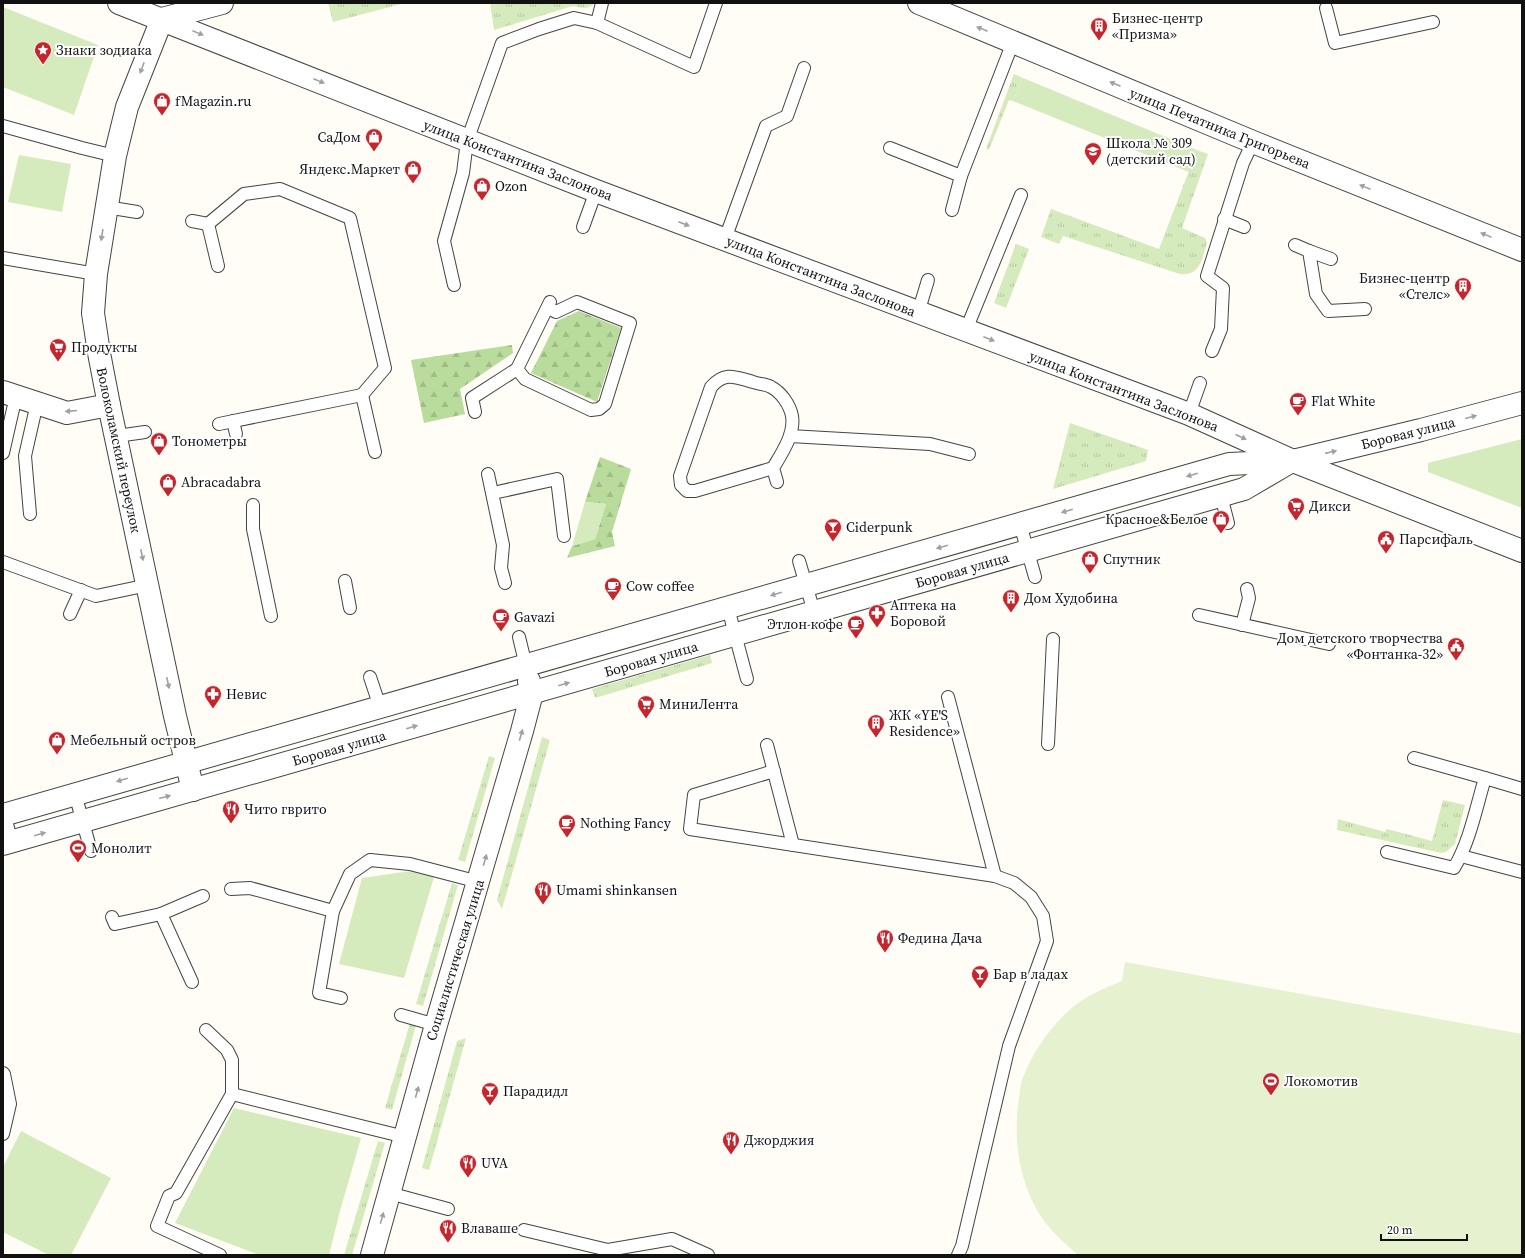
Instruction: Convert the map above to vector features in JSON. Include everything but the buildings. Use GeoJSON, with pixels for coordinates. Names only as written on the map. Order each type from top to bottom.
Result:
{"type":"FeatureCollection","features":[{"type":"Feature","properties":{"kind":"street","name":"улица Константина Заслонова"},"geometry":{"type":"LineString","coordinates":[[119,3],[596,191],[1189,414],[1293,460],[1522,551]]}},
{"type":"Feature","properties":{"kind":"street"},"geometry":{"type":"LineString","coordinates":[[162,19],[222,3]]}},
{"type":"Feature","properties":{"kind":"street","name":"улица Печатника Григорьева"},"geometry":{"type":"LineString","coordinates":[[919,3],[1253,142],[1522,250]]}},
{"type":"Feature","properties":{"kind":"street","name":"Волоколамский переулок"},"geometry":{"type":"LineString","coordinates":[[162,19],[127,107],[115,156],[96,274],[93,313],[109,405],[175,716],[193,790]]}},
{"type":"Feature","properties":{"kind":"street"},"geometry":{"type":"LineString","coordinates":[[10,394],[67,413],[109,405]]}},
{"type":"Feature","properties":{"kind":"street","name":"Боровая улица"},"geometry":{"type":"LineString","coordinates":[[4,813],[526,666],[1229,464],[1293,460],[1421,430],[1522,403]]}},
{"type":"Feature","properties":{"kind":"street","name":"Боровая улица"},"geometry":{"type":"LineString","coordinates":[[8,843],[1221,496],[1244,489],[1293,460]]}},
{"type":"Feature","properties":{"kind":"street","name":"Социалистическая улица"},"geometry":{"type":"LineString","coordinates":[[372,1255],[436,1025],[479,882],[532,693],[526,666]]}},
{"type":"Feature","properties":{"kind":"lane"},"geometry":{"type":"LineString","coordinates":[[596,23],[602,3]]}},
{"type":"Feature","properties":{"kind":"lane"},"geometry":{"type":"LineString","coordinates":[[454,285],[444,241],[463,173],[467,141],[502,43],[574,18],[596,23],[694,67],[716,3]]}},
{"type":"Feature","properties":{"kind":"lane"},"geometry":{"type":"LineString","coordinates":[[1326,8],[1335,43],[1433,22]]}},
{"type":"Feature","properties":{"kind":"lane"},"geometry":{"type":"LineString","coordinates":[[952,210],[961,176],[1013,42]]}},
{"type":"Feature","properties":{"kind":"lane"},"geometry":{"type":"LineString","coordinates":[[725,239],[766,126],[787,116],[804,68]]}},
{"type":"Feature","properties":{"kind":"lane"},"geometry":{"type":"LineString","coordinates":[[3,126],[115,156]]}},
{"type":"Feature","properties":{"kind":"lane"},"geometry":{"type":"LineString","coordinates":[[1212,351],[1221,329],[1223,288],[1207,276],[1243,163],[1253,142]]}},
{"type":"Feature","properties":{"kind":"lane"},"geometry":{"type":"LineString","coordinates":[[890,148],[961,176]]}},
{"type":"Feature","properties":{"kind":"lane"},"geometry":{"type":"LineString","coordinates":[[208,224],[244,194],[280,189],[350,218],[385,368],[362,395],[219,424]]}},
{"type":"Feature","properties":{"kind":"lane"},"geometry":{"type":"LineString","coordinates":[[583,227],[596,191]]}},
{"type":"Feature","properties":{"kind":"lane"},"geometry":{"type":"LineString","coordinates":[[966,330],[1021,195]]}},
{"type":"Feature","properties":{"kind":"lane"},"geometry":{"type":"LineString","coordinates":[[106,207],[137,212]]}},
{"type":"Feature","properties":{"kind":"lane"},"geometry":{"type":"LineString","coordinates":[[1224,219],[1244,226]]}},
{"type":"Feature","properties":{"kind":"lane"},"geometry":{"type":"LineString","coordinates":[[192,221],[208,224]]}},
{"type":"Feature","properties":{"kind":"lane"},"geometry":{"type":"LineString","coordinates":[[208,224],[218,266]]}},
{"type":"Feature","properties":{"kind":"lane"},"geometry":{"type":"LineString","coordinates":[[1295,245],[1331,259]]}},
{"type":"Feature","properties":{"kind":"lane"},"geometry":{"type":"LineString","coordinates":[[1309,251],[1316,294],[1328,311],[1365,309]]}},
{"type":"Feature","properties":{"kind":"lane"},"geometry":{"type":"LineString","coordinates":[[3,258],[96,274]]}},
{"type":"Feature","properties":{"kind":"lane"},"geometry":{"type":"LineString","coordinates":[[918,313],[928,280]]}},
{"type":"Feature","properties":{"kind":"lane"},"geometry":{"type":"LineString","coordinates":[[475,412],[472,398],[517,369],[549,305],[556,312],[577,302],[630,323],[605,404],[599,409],[591,410],[525,379],[517,369]]}},
{"type":"Feature","properties":{"kind":"lane"},"geometry":{"type":"LineString","coordinates":[[773,468],[695,492],[687,491],[681,486],[680,476],[711,387],[718,380],[725,377],[732,377],[771,387],[785,400],[792,417],[790,436],[773,468],[777,482]]}},
{"type":"Feature","properties":{"kind":"lane"},"geometry":{"type":"LineString","coordinates":[[1189,414],[1200,383]]}},
{"type":"Feature","properties":{"kind":"lane"},"geometry":{"type":"LineString","coordinates":[[3,453],[10,394]]}},
{"type":"Feature","properties":{"kind":"lane"},"geometry":{"type":"LineString","coordinates":[[362,395],[375,452]]}},
{"type":"Feature","properties":{"kind":"lane"},"geometry":{"type":"LineString","coordinates":[[30,514],[25,456],[37,403]]}},
{"type":"Feature","properties":{"kind":"lane"},"geometry":{"type":"LineString","coordinates":[[233,421],[236,434]]}},
{"type":"Feature","properties":{"kind":"lane"},"geometry":{"type":"LineString","coordinates":[[116,436],[145,432]]}},
{"type":"Feature","properties":{"kind":"lane"},"geometry":{"type":"LineString","coordinates":[[790,436],[930,444],[969,454]]}},
{"type":"Feature","properties":{"kind":"lane"},"geometry":{"type":"LineString","coordinates":[[488,474],[503,545],[501,568],[505,583]]}},
{"type":"Feature","properties":{"kind":"lane"},"geometry":{"type":"LineString","coordinates":[[493,493],[557,479],[564,536]]}},
{"type":"Feature","properties":{"kind":"lane"},"geometry":{"type":"LineString","coordinates":[[1221,496],[1228,523]]}},
{"type":"Feature","properties":{"kind":"lane"},"geometry":{"type":"LineString","coordinates":[[253,505],[253,529],[271,616]]}},
{"type":"Feature","properties":{"kind":"lane"},"geometry":{"type":"LineString","coordinates":[[1020,524],[1034,577]]}},
{"type":"Feature","properties":{"kind":"lane"},"geometry":{"type":"LineString","coordinates":[[799,561],[814,612]]}},
{"type":"Feature","properties":{"kind":"lane"},"geometry":{"type":"LineString","coordinates":[[3,562],[96,596],[148,585]]}},
{"type":"Feature","properties":{"kind":"lane"},"geometry":{"type":"LineString","coordinates":[[345,582],[350,608]]}},
{"type":"Feature","properties":{"kind":"lane"},"geometry":{"type":"LineString","coordinates":[[1242,625],[1250,598],[1247,589]]}},
{"type":"Feature","properties":{"kind":"lane"},"geometry":{"type":"LineString","coordinates":[[70,614],[81,590]]}},
{"type":"Feature","properties":{"kind":"lane"},"geometry":{"type":"LineString","coordinates":[[728,608],[747,679]]}},
{"type":"Feature","properties":{"kind":"lane"},"geometry":{"type":"LineString","coordinates":[[1199,615],[1329,644]]}},
{"type":"Feature","properties":{"kind":"lane"},"geometry":{"type":"LineString","coordinates":[[519,637],[526,666]]}},
{"type":"Feature","properties":{"kind":"lane"},"geometry":{"type":"LineString","coordinates":[[1048,744],[1053,639]]}},
{"type":"Feature","properties":{"kind":"lane"},"geometry":{"type":"LineString","coordinates":[[370,677],[380,707]]}},
{"type":"Feature","properties":{"kind":"lane"},"geometry":{"type":"LineString","coordinates":[[948,697],[995,876]]}},
{"type":"Feature","properties":{"kind":"lane"},"geometry":{"type":"LineString","coordinates":[[767,745],[793,845]]}},
{"type":"Feature","properties":{"kind":"lane"},"geometry":{"type":"LineString","coordinates":[[1414,758],[1522,789]]}},
{"type":"Feature","properties":{"kind":"lane"},"geometry":{"type":"LineString","coordinates":[[774,771],[694,795],[690,829],[995,876],[1014,883],[1031,897],[1043,916],[1047,941],[1009,1046],[962,1246],[958,1255]]}},
{"type":"Feature","properties":{"kind":"lane"},"geometry":{"type":"LineString","coordinates":[[1387,852],[1454,868],[1461,856],[1471,828],[1485,778]]}},
{"type":"Feature","properties":{"kind":"lane"},"geometry":{"type":"LineString","coordinates":[[75,794],[91,850]]}},
{"type":"Feature","properties":{"kind":"lane"},"geometry":{"type":"LineString","coordinates":[[4,813],[8,843]]}},
{"type":"Feature","properties":{"kind":"lane"},"geometry":{"type":"LineString","coordinates":[[1461,856],[1522,872]]}},
{"type":"Feature","properties":{"kind":"lane"},"geometry":{"type":"LineString","coordinates":[[341,998],[318,993],[333,911],[350,874],[370,860],[410,864],[479,882]]}},
{"type":"Feature","properties":{"kind":"lane"},"geometry":{"type":"LineString","coordinates":[[231,889],[250,888],[333,911]]}},
{"type":"Feature","properties":{"kind":"lane"},"geometry":{"type":"LineString","coordinates":[[112,918],[115,924],[161,914],[203,896]]}},
{"type":"Feature","properties":{"kind":"lane"},"geometry":{"type":"LineString","coordinates":[[161,914],[192,982]]}},
{"type":"Feature","properties":{"kind":"lane"},"geometry":{"type":"LineString","coordinates":[[401,1015],[436,1025]]}},
{"type":"Feature","properties":{"kind":"lane"},"geometry":{"type":"LineString","coordinates":[[206,1030],[227,1050],[232,1060],[232,1094],[176,1193],[169,1196],[157,1226],[220,1255]]}},
{"type":"Feature","properties":{"kind":"lane"},"geometry":{"type":"LineString","coordinates":[[3,1073],[10,1104],[3,1134]]}},
{"type":"Feature","properties":{"kind":"lane"},"geometry":{"type":"LineString","coordinates":[[232,1094],[405,1137]]}},
{"type":"Feature","properties":{"kind":"lane"},"geometry":{"type":"LineString","coordinates":[[390,1193],[448,1209]]}},
{"type":"Feature","properties":{"kind":"lane"},"geometry":{"type":"LineString","coordinates":[[524,1230],[608,1250],[672,1239],[708,1255]]}},
{"type":"Feature","properties":{"kind":"green space"},"geometry":{"type":"Polygon","coordinates":[[[328,3],[405,3],[333,22],[328,3]]]}},
{"type":"Feature","properties":{"kind":"green space"},"geometry":{"type":"Polygon","coordinates":[[[490,3],[595,3],[588,8],[573,6],[494,30],[490,3]]]}},
{"type":"Feature","properties":{"kind":"green space"},"geometry":{"type":"Polygon","coordinates":[[[3,7],[98,45],[74,115],[3,87],[3,7]]]}},
{"type":"Feature","properties":{"kind":"green space"},"geometry":{"type":"Polygon","coordinates":[[[1014,74],[1023,78],[1013,101],[1009,100],[989,150],[986,149],[1014,74]]]}},
{"type":"Feature","properties":{"kind":"green space"},"geometry":{"type":"Polygon","coordinates":[[[1023,78],[1197,150],[1189,172],[1013,101],[1023,78]]]}},
{"type":"Feature","properties":{"kind":"green space"},"geometry":{"type":"Polygon","coordinates":[[[1197,150],[1208,154],[1182,228],[1205,238],[1207,243],[1200,265],[1192,272],[1180,274],[1063,236],[1059,244],[1041,237],[1051,209],[1159,249],[1197,150]]]}},
{"type":"Feature","properties":{"kind":"green space"},"geometry":{"type":"Polygon","coordinates":[[[19,155],[71,164],[62,212],[8,202],[19,155]]]}},
{"type":"Feature","properties":{"kind":"green space"},"geometry":{"type":"Polygon","coordinates":[[[1016,244],[1029,249],[1006,308],[994,303],[1016,244]]]}},
{"type":"Feature","properties":{"kind":"green space"},"geometry":{"type":"Polygon","coordinates":[[[579,311],[621,328],[597,402],[531,373],[557,321],[579,311]]]}},
{"type":"Feature","properties":{"kind":"green space"},"geometry":{"type":"Polygon","coordinates":[[[512,345],[513,353],[460,389],[465,414],[424,423],[411,360],[512,345]]]}},
{"type":"Feature","properties":{"kind":"green space"},"geometry":{"type":"Polygon","coordinates":[[[1070,423],[1148,450],[1146,461],[1053,489],[1070,423]]]}},
{"type":"Feature","properties":{"kind":"green space"},"geometry":{"type":"Polygon","coordinates":[[[1522,439],[1522,508],[1428,472],[1428,463],[1522,439]]]}},
{"type":"Feature","properties":{"kind":"green space"},"geometry":{"type":"Polygon","coordinates":[[[600,457],[631,469],[612,532],[615,546],[567,558],[572,546],[595,539],[606,504],[585,502],[600,457]]]}},
{"type":"Feature","properties":{"kind":"green space"},"geometry":{"type":"Polygon","coordinates":[[[585,502],[606,504],[595,539],[572,546],[585,502]]]}},
{"type":"Feature","properties":{"kind":"green space"},"geometry":{"type":"Polygon","coordinates":[[[710,655],[712,663],[595,698],[592,689],[710,655]]]}},
{"type":"Feature","properties":{"kind":"green space"},"geometry":{"type":"Polygon","coordinates":[[[542,737],[550,740],[502,909],[497,900],[542,737]]]}},
{"type":"Feature","properties":{"kind":"green space"},"geometry":{"type":"Polygon","coordinates":[[[489,756],[495,758],[465,862],[458,860],[489,756]]]}},
{"type":"Feature","properties":{"kind":"green space"},"geometry":{"type":"Polygon","coordinates":[[[1443,800],[1465,805],[1455,844],[1446,852],[1441,853],[1337,830],[1338,819],[1385,832],[1387,829],[1432,841],[1443,800]]]}},
{"type":"Feature","properties":{"kind":"green space"},"geometry":{"type":"Polygon","coordinates":[[[418,870],[435,874],[404,978],[339,964],[362,878],[418,870]]]}},
{"type":"Feature","properties":{"kind":"green space"},"geometry":{"type":"Polygon","coordinates":[[[452,883],[458,885],[423,1006],[416,1004],[452,883]]]}},
{"type":"Feature","properties":{"kind":"green space","name":"Локомотив"},"geometry":{"type":"Polygon","coordinates":[[[1125,962],[1522,1034],[1522,1255],[1078,1255],[1050,1229],[1037,1210],[1025,1184],[1021,1170],[1017,1141],[1017,1112],[1020,1087],[1031,1060],[1050,1031],[1079,1002],[1122,981],[1125,962]]]}},
{"type":"Feature","properties":{"kind":"green space"},"geometry":{"type":"Polygon","coordinates":[[[410,1023],[416,1025],[392,1110],[385,1108],[410,1023]]]}},
{"type":"Feature","properties":{"kind":"green space"},"geometry":{"type":"Polygon","coordinates":[[[466,1038],[429,1170],[422,1168],[457,1041],[466,1038]]]}},
{"type":"Feature","properties":{"kind":"green space"},"geometry":{"type":"Polygon","coordinates":[[[234,1108],[361,1138],[329,1255],[259,1255],[175,1223],[234,1108]]]}},
{"type":"Feature","properties":{"kind":"green space"},"geometry":{"type":"Polygon","coordinates":[[[21,1131],[111,1178],[71,1255],[49,1255],[3,1232],[3,1167],[21,1131]]]}},
{"type":"Feature","properties":{"kind":"green space"},"geometry":{"type":"Polygon","coordinates":[[[378,1141],[385,1143],[352,1255],[344,1255],[378,1141]]]}},
{"type":"Feature","properties":{"kind":"place","name":"Бизнес-центр «Призма»"},"geometry":{"type":"Point","coordinates":[1099,41]}},
{"type":"Feature","properties":{"kind":"place","name":"Знаки зодиака"},"geometry":{"type":"Point","coordinates":[43,65]}},
{"type":"Feature","properties":{"kind":"place","name":"fMagazin.ru"},"geometry":{"type":"Point","coordinates":[162,116]}},
{"type":"Feature","properties":{"kind":"place","name":"СаДом"},"geometry":{"type":"Point","coordinates":[374,152]}},
{"type":"Feature","properties":{"kind":"place","name":"Школа № 309 (детский сад)"},"geometry":{"type":"Point","coordinates":[1093,166]}},
{"type":"Feature","properties":{"kind":"place","name":"Яндекс.Маркет"},"geometry":{"type":"Point","coordinates":[413,184]}},
{"type":"Feature","properties":{"kind":"place","name":"Ozon"},"geometry":{"type":"Point","coordinates":[482,201]}},
{"type":"Feature","properties":{"kind":"place","name":"Бизнес-центр «Стелс»"},"geometry":{"type":"Point","coordinates":[1463,301]}},
{"type":"Feature","properties":{"kind":"place","name":"Продукты"},"geometry":{"type":"Point","coordinates":[58,362]}},
{"type":"Feature","properties":{"kind":"place","name":"Flat White"},"geometry":{"type":"Point","coordinates":[1298,416]}},
{"type":"Feature","properties":{"kind":"place","name":"Тонометры"},"geometry":{"type":"Point","coordinates":[159,456]}},
{"type":"Feature","properties":{"kind":"place","name":"Abracadabra"},"geometry":{"type":"Point","coordinates":[168,497]}},
{"type":"Feature","properties":{"kind":"place","name":"Дикси"},"geometry":{"type":"Point","coordinates":[1296,521]}},
{"type":"Feature","properties":{"kind":"place","name":"Красное&Белое"},"geometry":{"type":"Point","coordinates":[1221,534]}},
{"type":"Feature","properties":{"kind":"place","name":"Ciderpunk"},"geometry":{"type":"Point","coordinates":[833,542]}},
{"type":"Feature","properties":{"kind":"place","name":"Парсифаль"},"geometry":{"type":"Point","coordinates":[1386,554]}},
{"type":"Feature","properties":{"kind":"place","name":"Спутник"},"geometry":{"type":"Point","coordinates":[1090,574]}},
{"type":"Feature","properties":{"kind":"place","name":"Cow coffee"},"geometry":{"type":"Point","coordinates":[613,601]}},
{"type":"Feature","properties":{"kind":"place","name":"Дом Худобина"},"geometry":{"type":"Point","coordinates":[1011,613]}},
{"type":"Feature","properties":{"kind":"place","name":"Аптека на Боровой"},"geometry":{"type":"Point","coordinates":[877,628]}},
{"type":"Feature","properties":{"kind":"place","name":"Gavazi"},"geometry":{"type":"Point","coordinates":[501,632]}},
{"type":"Feature","properties":{"kind":"place","name":"Этлон кофе"},"geometry":{"type":"Point","coordinates":[856,639]}},
{"type":"Feature","properties":{"kind":"place","name":"Дом детского творчества «Фонтанка-32»"},"geometry":{"type":"Point","coordinates":[1456,661]}},
{"type":"Feature","properties":{"kind":"place","name":"Невис"},"geometry":{"type":"Point","coordinates":[213,709]}},
{"type":"Feature","properties":{"kind":"place","name":"МиниЛента"},"geometry":{"type":"Point","coordinates":[646,719]}},
{"type":"Feature","properties":{"kind":"place","name":"ЖК «YE'S Residence»"},"geometry":{"type":"Point","coordinates":[876,738]}},
{"type":"Feature","properties":{"kind":"place","name":"Мебельный остров"},"geometry":{"type":"Point","coordinates":[57,755]}},
{"type":"Feature","properties":{"kind":"place","name":"Чито гврито"},"geometry":{"type":"Point","coordinates":[231,824]}},
{"type":"Feature","properties":{"kind":"place","name":"Nothing Fancy"},"geometry":{"type":"Point","coordinates":[567,838]}},
{"type":"Feature","properties":{"kind":"place","name":"Монолит"},"geometry":{"type":"Point","coordinates":[78,863]}},
{"type":"Feature","properties":{"kind":"place","name":"Umami shinkansen"},"geometry":{"type":"Point","coordinates":[543,905]}},
{"type":"Feature","properties":{"kind":"place","name":"Федина Дача"},"geometry":{"type":"Point","coordinates":[885,953]}},
{"type":"Feature","properties":{"kind":"place","name":"Бар в ладах"},"geometry":{"type":"Point","coordinates":[980,989]}},
{"type":"Feature","properties":{"kind":"place","name":"Локомотив"},"geometry":{"type":"Point","coordinates":[1271,1096]}},
{"type":"Feature","properties":{"kind":"place","name":"Парадидл"},"geometry":{"type":"Point","coordinates":[490,1106]}},
{"type":"Feature","properties":{"kind":"place","name":"Джорджия"},"geometry":{"type":"Point","coordinates":[731,1155]}},
{"type":"Feature","properties":{"kind":"place","name":"UVA"},"geometry":{"type":"Point","coordinates":[468,1178]}},
{"type":"Feature","properties":{"kind":"place","name":"Влаваше"},"geometry":{"type":"Point","coordinates":[448,1243]}}]}
